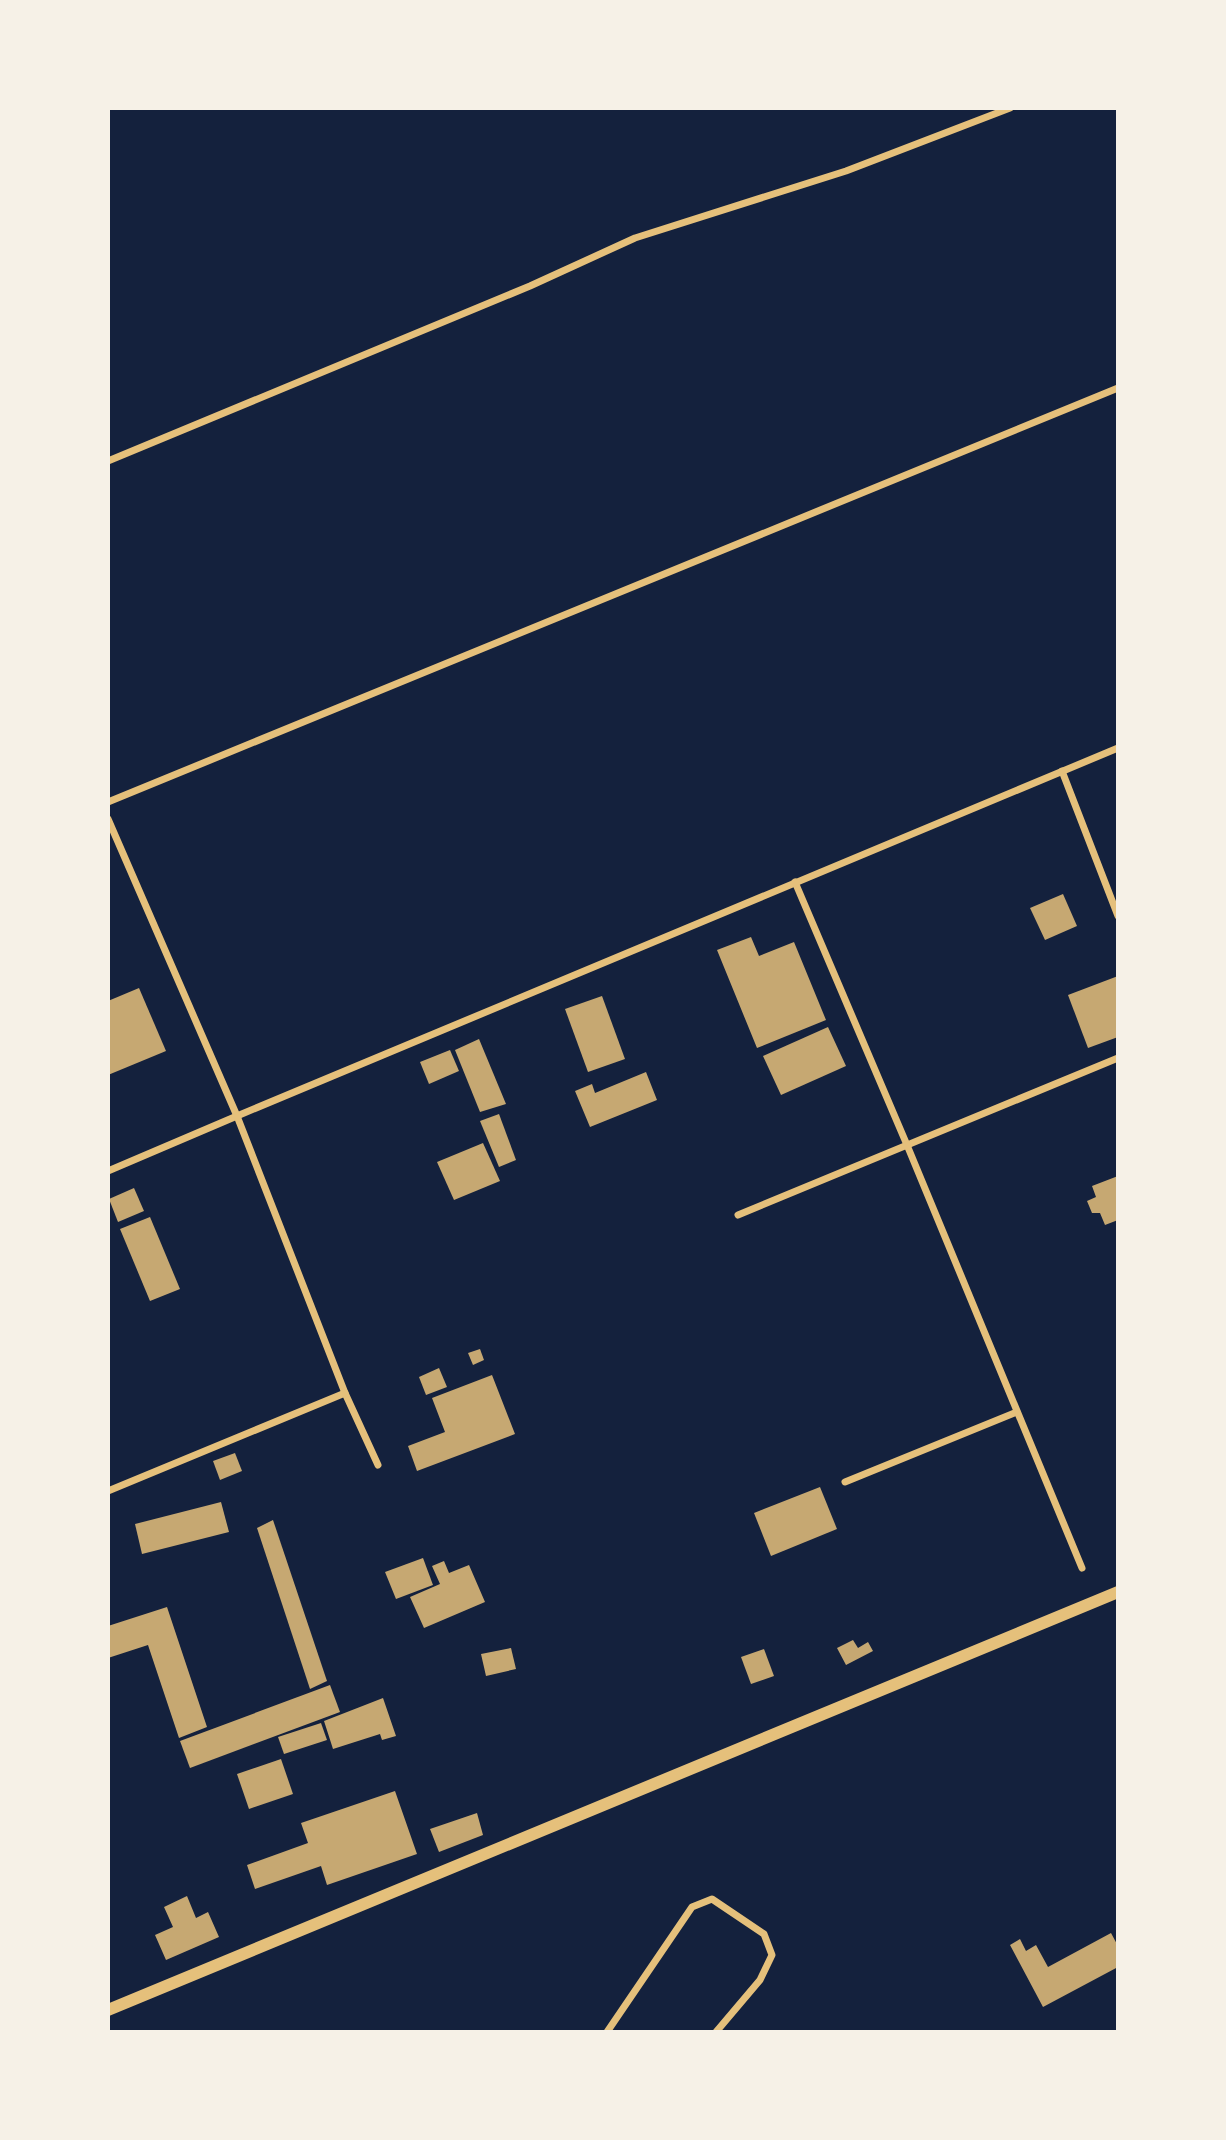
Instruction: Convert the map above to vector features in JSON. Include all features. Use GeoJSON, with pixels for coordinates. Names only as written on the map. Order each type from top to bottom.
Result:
{"type":"FeatureCollection","features":[{"type":"Feature","properties":{"kind":"street"},"geometry":{"type":"LineString","coordinates":[[108,461],[530,286],[635,239],[846,172],[1010,108]]}},
{"type":"Feature","properties":{"kind":"street"},"geometry":{"type":"LineString","coordinates":[[108,802],[1118,388]]}},
{"type":"Feature","properties":{"kind":"street"},"geometry":{"type":"LineString","coordinates":[[108,1171],[1118,748]]}},
{"type":"Feature","properties":{"kind":"street"},"geometry":{"type":"LineString","coordinates":[[1062,771],[1118,916]]}},
{"type":"Feature","properties":{"kind":"street"},"geometry":{"type":"LineString","coordinates":[[108,820],[237,1116],[345,1393],[378,1465]]}},
{"type":"Feature","properties":{"kind":"street"},"geometry":{"type":"LineString","coordinates":[[794,882],[1082,1568]]}},
{"type":"Feature","properties":{"kind":"street"},"geometry":{"type":"LineString","coordinates":[[738,1215],[1118,1058]]}},
{"type":"Feature","properties":{"kind":"street"},"geometry":{"type":"LineString","coordinates":[[108,1491],[345,1393]]}},
{"type":"Feature","properties":{"kind":"street"},"geometry":{"type":"LineString","coordinates":[[845,1482],[1017,1412]]}},
{"type":"Feature","properties":{"kind":"street"},"geometry":{"type":"LineString","coordinates":[[108,2010],[1118,1592]]}},
{"type":"Feature","properties":{"kind":"street"},"geometry":{"type":"LineString","coordinates":[[607,2032],[692,1907],[712,1899],[764,1934],[772,1955],[761,1980],[716,2032]]}},
{"type":"Feature","properties":{"kind":"building"},"geometry":{"type":"Polygon","coordinates":[[[1063,894],[1077,926],[1045,940],[1030,908],[1063,894]]]}},
{"type":"Feature","properties":{"kind":"building"},"geometry":{"type":"Polygon","coordinates":[[[751,937],[759,956],[794,942],[826,1020],[757,1048],[717,950],[751,937]]]}},
{"type":"Feature","properties":{"kind":"building"},"geometry":{"type":"Polygon","coordinates":[[[1118,976],[1118,1037],[1088,1048],[1068,995],[1118,976]]]}},
{"type":"Feature","properties":{"kind":"building"},"geometry":{"type":"Polygon","coordinates":[[[139,988],[166,1051],[108,1075],[108,1001],[139,988]]]}},
{"type":"Feature","properties":{"kind":"building"},"geometry":{"type":"Polygon","coordinates":[[[602,996],[625,1059],[588,1072],[565,1009],[602,996]]]}},
{"type":"Feature","properties":{"kind":"building"},"geometry":{"type":"Polygon","coordinates":[[[828,1027],[846,1066],[781,1095],[763,1056],[828,1027]]]}},
{"type":"Feature","properties":{"kind":"building"},"geometry":{"type":"Polygon","coordinates":[[[479,1039],[506,1104],[480,1112],[455,1050],[479,1039]]]}},
{"type":"Feature","properties":{"kind":"building"},"geometry":{"type":"Polygon","coordinates":[[[450,1050],[459,1071],[429,1084],[420,1062],[450,1050]]]}},
{"type":"Feature","properties":{"kind":"building"},"geometry":{"type":"Polygon","coordinates":[[[646,1072],[657,1100],[590,1127],[575,1091],[592,1084],[595,1093],[646,1072]]]}},
{"type":"Feature","properties":{"kind":"building"},"geometry":{"type":"Polygon","coordinates":[[[499,1114],[516,1160],[499,1167],[480,1121],[499,1114]]]}},
{"type":"Feature","properties":{"kind":"building"},"geometry":{"type":"Polygon","coordinates":[[[483,1143],[500,1181],[454,1200],[437,1162],[483,1143]]]}},
{"type":"Feature","properties":{"kind":"building"},"geometry":{"type":"Polygon","coordinates":[[[1118,1176],[1118,1220],[1105,1225],[1100,1213],[1092,1213],[1087,1201],[1096,1197],[1092,1186],[1118,1176]]]}},
{"type":"Feature","properties":{"kind":"building"},"geometry":{"type":"Polygon","coordinates":[[[134,1188],[144,1211],[118,1222],[109,1199],[134,1188]]]}},
{"type":"Feature","properties":{"kind":"building"},"geometry":{"type":"Polygon","coordinates":[[[150,1217],[180,1289],[150,1301],[120,1229],[150,1217]]]}},
{"type":"Feature","properties":{"kind":"building"},"geometry":{"type":"Polygon","coordinates":[[[480,1349],[484,1360],[473,1365],[468,1353],[480,1349]]]}},
{"type":"Feature","properties":{"kind":"building"},"geometry":{"type":"Polygon","coordinates":[[[439,1368],[447,1387],[426,1395],[419,1377],[439,1368]]]}},
{"type":"Feature","properties":{"kind":"building"},"geometry":{"type":"Polygon","coordinates":[[[492,1375],[515,1434],[417,1471],[408,1446],[445,1432],[432,1398],[492,1375]]]}},
{"type":"Feature","properties":{"kind":"building"},"geometry":{"type":"Polygon","coordinates":[[[235,1453],[242,1471],[220,1480],[213,1461],[235,1453]]]}},
{"type":"Feature","properties":{"kind":"building"},"geometry":{"type":"Polygon","coordinates":[[[820,1487],[837,1529],[771,1556],[754,1513],[820,1487]]]}},
{"type":"Feature","properties":{"kind":"building"},"geometry":{"type":"Polygon","coordinates":[[[221,1502],[229,1532],[142,1554],[135,1524],[221,1502]]]}},
{"type":"Feature","properties":{"kind":"building"},"geometry":{"type":"Polygon","coordinates":[[[273,1520],[327,1681],[310,1689],[257,1528],[273,1520]]]}},
{"type":"Feature","properties":{"kind":"building"},"geometry":{"type":"Polygon","coordinates":[[[423,1558],[433,1585],[396,1599],[385,1572],[423,1558]]]}},
{"type":"Feature","properties":{"kind":"building"},"geometry":{"type":"Polygon","coordinates":[[[444,1561],[449,1573],[469,1565],[485,1602],[424,1628],[410,1597],[440,1584],[432,1566],[444,1561]]]}},
{"type":"Feature","properties":{"kind":"building"},"geometry":{"type":"Polygon","coordinates":[[[167,1607],[207,1727],[179,1738],[148,1645],[108,1658],[108,1626],[167,1607]]]}},
{"type":"Feature","properties":{"kind":"building"},"geometry":{"type":"Polygon","coordinates":[[[853,1640],[858,1648],[868,1642],[873,1651],[846,1665],[837,1648],[853,1640]]]}},
{"type":"Feature","properties":{"kind":"building"},"geometry":{"type":"Polygon","coordinates":[[[511,1648],[516,1669],[486,1676],[481,1654],[511,1648]]]}},
{"type":"Feature","properties":{"kind":"building"},"geometry":{"type":"Polygon","coordinates":[[[764,1649],[774,1676],[751,1684],[741,1657],[764,1649]]]}},
{"type":"Feature","properties":{"kind":"building"},"geometry":{"type":"Polygon","coordinates":[[[330,1685],[340,1712],[190,1768],[180,1741],[330,1685]]]}},
{"type":"Feature","properties":{"kind":"building"},"geometry":{"type":"Polygon","coordinates":[[[383,1698],[396,1736],[382,1740],[380,1734],[333,1749],[324,1721],[383,1698]]]}},
{"type":"Feature","properties":{"kind":"building"},"geometry":{"type":"Polygon","coordinates":[[[321,1723],[327,1740],[284,1754],[278,1737],[321,1723]]]}},
{"type":"Feature","properties":{"kind":"building"},"geometry":{"type":"Polygon","coordinates":[[[281,1759],[293,1794],[249,1809],[237,1774],[281,1759]]]}},
{"type":"Feature","properties":{"kind":"building"},"geometry":{"type":"Polygon","coordinates":[[[395,1791],[417,1854],[327,1885],[321,1866],[255,1889],[247,1865],[308,1843],[301,1823],[395,1791]]]}},
{"type":"Feature","properties":{"kind":"building"},"geometry":{"type":"Polygon","coordinates":[[[477,1813],[483,1835],[439,1852],[430,1829],[477,1813]]]}},
{"type":"Feature","properties":{"kind":"building"},"geometry":{"type":"Polygon","coordinates":[[[187,1896],[196,1918],[208,1912],[219,1937],[166,1960],[155,1935],[173,1927],[164,1907],[187,1896]]]}},
{"type":"Feature","properties":{"kind":"building"},"geometry":{"type":"Polygon","coordinates":[[[1111,1933],[1118,1946],[1118,1967],[1043,2007],[1010,1945],[1020,1939],[1026,1951],[1036,1945],[1048,1967],[1111,1933]]]}}]}
